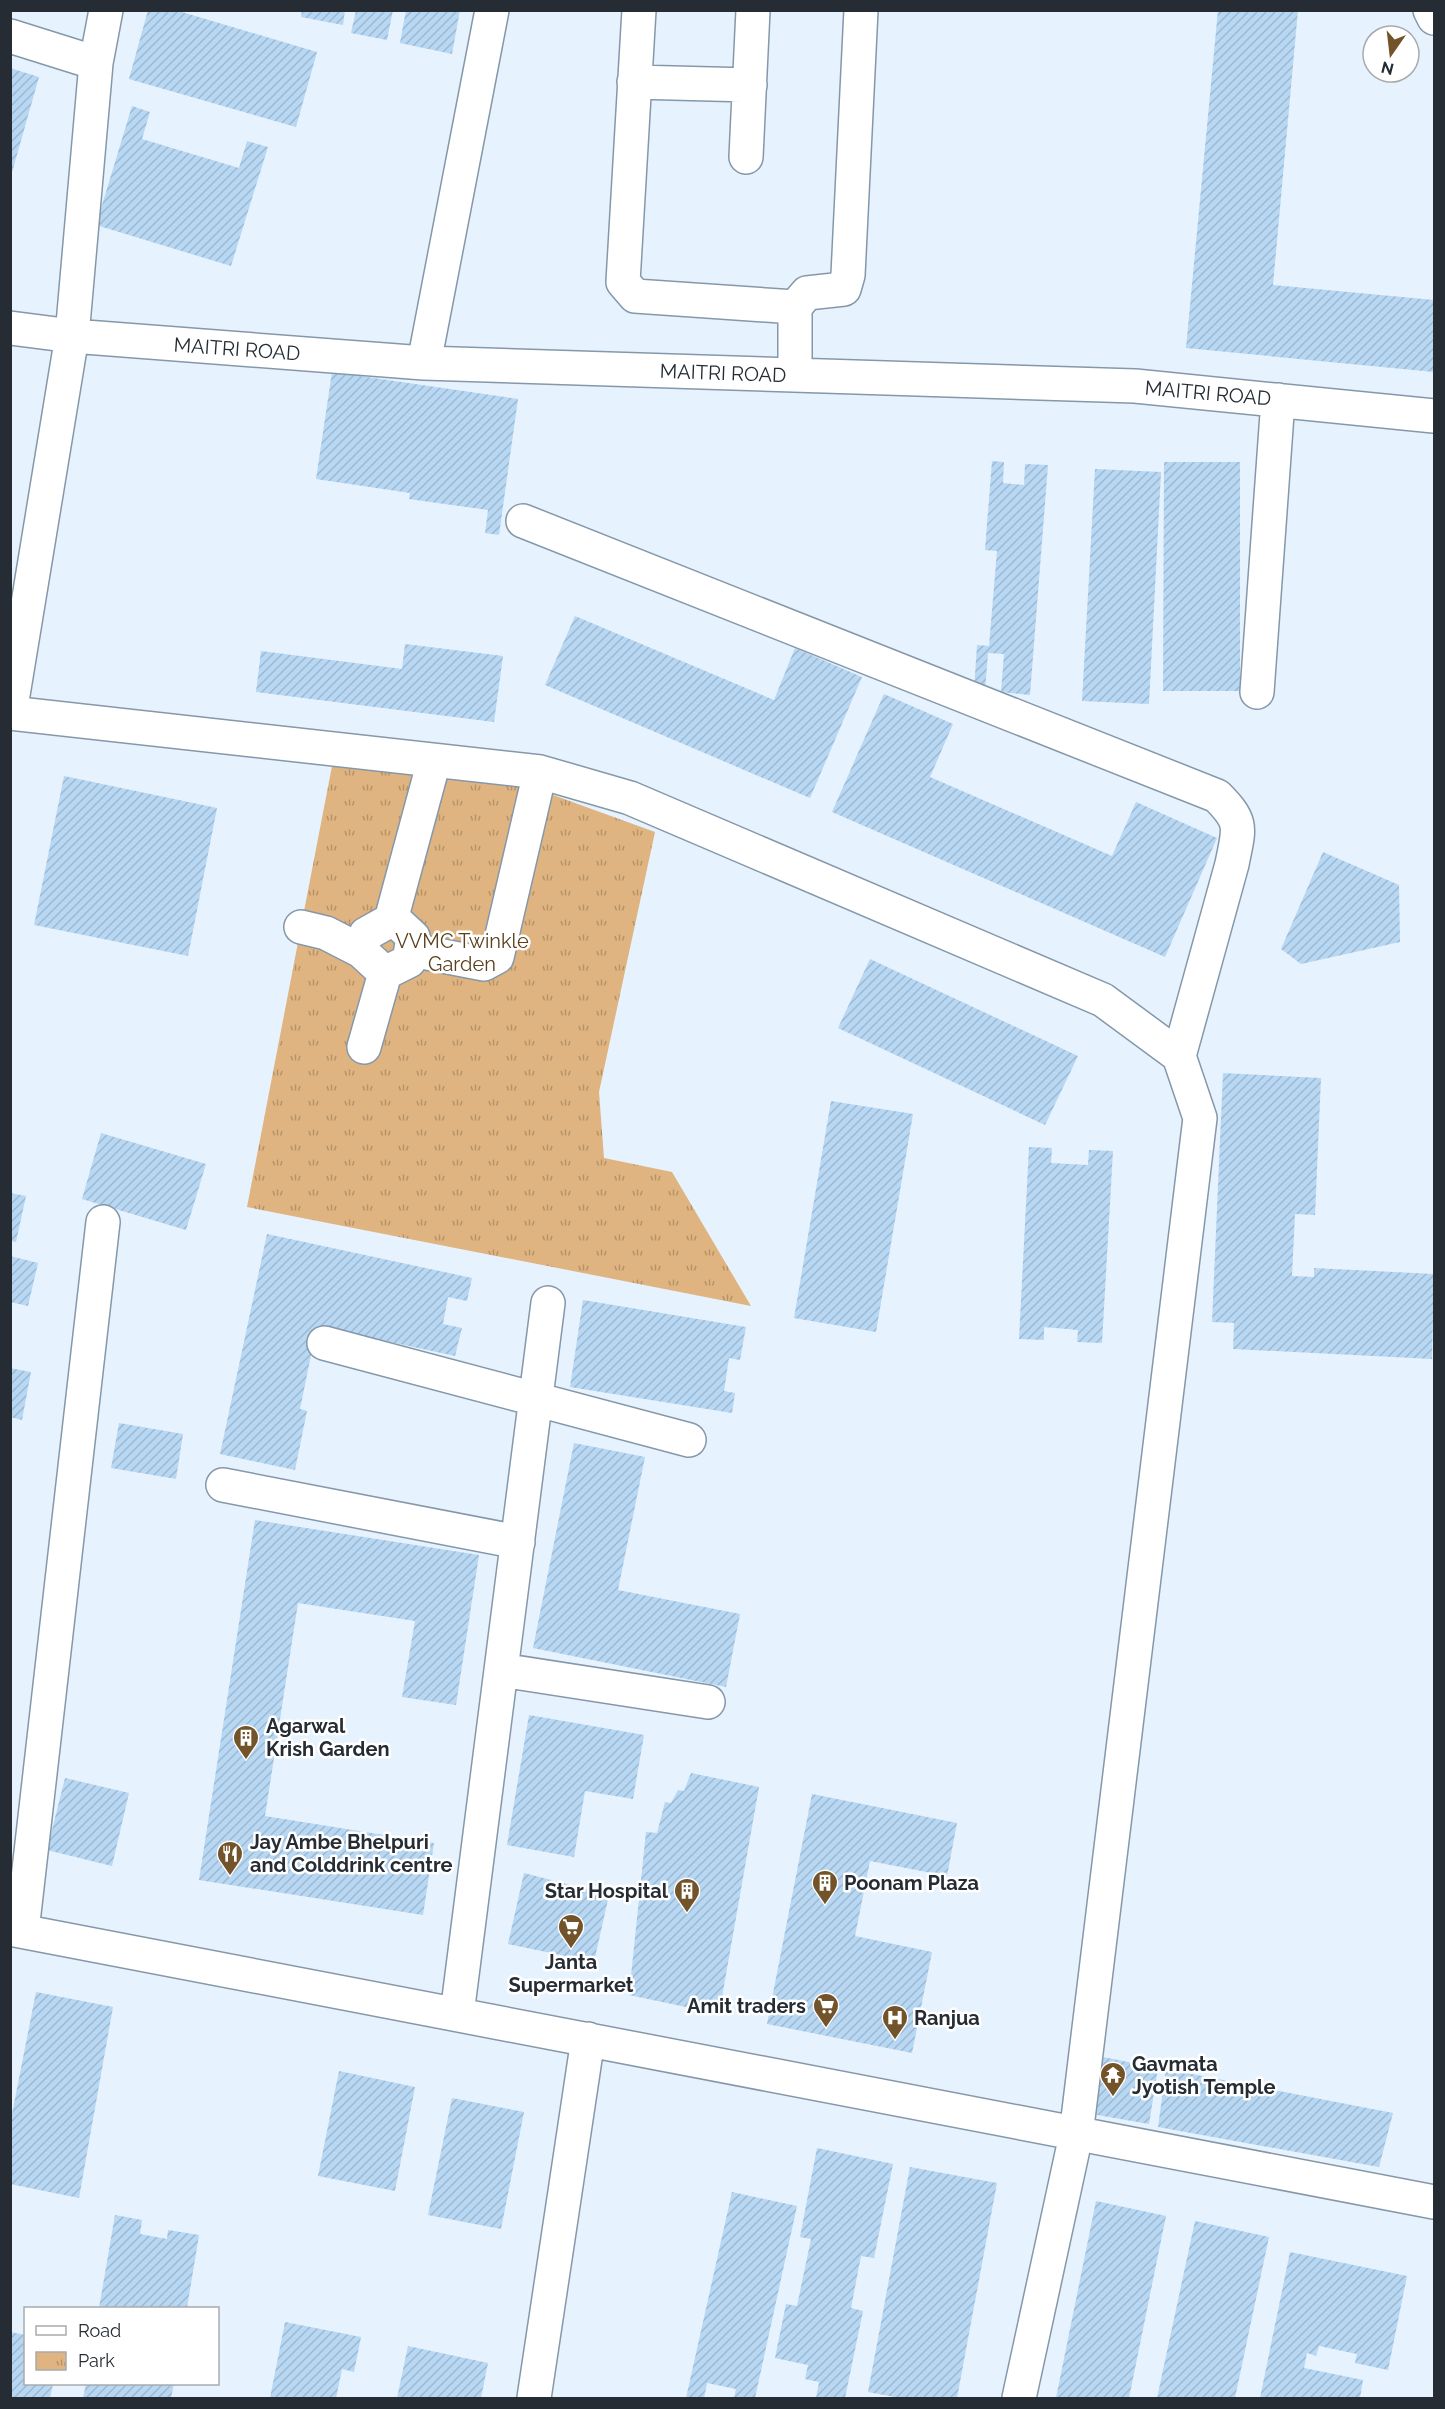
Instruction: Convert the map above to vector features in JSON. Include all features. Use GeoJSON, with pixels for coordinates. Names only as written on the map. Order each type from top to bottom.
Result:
{"type":"FeatureCollection","features":[{"type":"Feature","properties":{"kind":"street"},"geometry":{"type":"LineString","coordinates":[[106,10],[96,63],[72,336],[10,713],[540,771],[630,798],[1103,1000],[1179,1056]]}},
{"type":"Feature","properties":{"kind":"street"},"geometry":{"type":"LineString","coordinates":[[424,363],[492,10]]}},
{"type":"Feature","properties":{"kind":"street"},"geometry":{"type":"LineString","coordinates":[[639,10],[623,282],[635,296],[795,308]]}},
{"type":"Feature","properties":{"kind":"street"},"geometry":{"type":"LineString","coordinates":[[746,157],[753,10]]}},
{"type":"Feature","properties":{"kind":"street"},"geometry":{"type":"LineString","coordinates":[[795,375],[795,308],[807,293],[844,289],[848,275],[861,10]]}},
{"type":"Feature","properties":{"kind":"street"},"geometry":{"type":"LineString","coordinates":[[1430,10],[1434,18]]}},
{"type":"Feature","properties":{"kind":"street"},"geometry":{"type":"LineString","coordinates":[[14,38],[96,63]]}},
{"type":"Feature","properties":{"kind":"street"},"geometry":{"type":"LineString","coordinates":[[634,82],[750,86]]}},
{"type":"Feature","properties":{"kind":"street","name":"MAITRI ROAD"},"geometry":{"type":"LineString","coordinates":[[10,328],[72,336],[424,363],[1134,386],[1434,416]]}},
{"type":"Feature","properties":{"kind":"street"},"geometry":{"type":"LineString","coordinates":[[1257,692],[1278,400]]}},
{"type":"Feature","properties":{"kind":"street"},"geometry":{"type":"LineString","coordinates":[[523,521],[1217,796],[1235,814],[1238,835],[1232,864],[1179,1056],[1200,1118],[1076,2135],[1019,2398]]}},
{"type":"Feature","properties":{"kind":"street"},"geometry":{"type":"LineString","coordinates":[[391,920],[434,761]]}},
{"type":"Feature","properties":{"kind":"street"},"geometry":{"type":"LineString","coordinates":[[412,950],[484,964],[497,957],[540,771]]}},
{"type":"Feature","properties":{"kind":"street"},"geometry":{"type":"LineString","coordinates":[[361,951],[366,934],[391,920],[398,922],[413,937],[409,961],[385,973],[363,1047]]}},
{"type":"Feature","properties":{"kind":"street"},"geometry":{"type":"LineString","coordinates":[[301,927],[326,933],[361,951],[385,973]]}},
{"type":"Feature","properties":{"kind":"street"},"geometry":{"type":"LineString","coordinates":[[103,1222],[16,1930],[1434,2202]]}},
{"type":"Feature","properties":{"kind":"street"},"geometry":{"type":"LineString","coordinates":[[457,2014],[548,1304]]}},
{"type":"Feature","properties":{"kind":"street"},"geometry":{"type":"LineString","coordinates":[[324,1343],[689,1440]]}},
{"type":"Feature","properties":{"kind":"street"},"geometry":{"type":"LineString","coordinates":[[223,1485],[518,1542]]}},
{"type":"Feature","properties":{"kind":"street"},"geometry":{"type":"LineString","coordinates":[[501,1670],[708,1702]]}},
{"type":"Feature","properties":{"kind":"street"},"geometry":{"type":"LineString","coordinates":[[534,2398],[588,2039]]}},
{"type":"Feature","properties":{"kind":"green space","name":"VVMC Twinkle Garden"},"geometry":{"type":"Polygon","coordinates":[[[332,766],[531,787],[655,832],[599,1092],[604,1158],[672,1172],[751,1306],[247,1207],[332,766]]]}},
{"type":"Feature","properties":{"kind":"building"},"geometry":{"type":"Polygon","coordinates":[[[148,10],[175,10],[317,52],[296,127],[129,79],[148,10]]]}},
{"type":"Feature","properties":{"kind":"building"},"geometry":{"type":"Polygon","coordinates":[[[302,10],[345,10],[343,25],[301,17],[302,10]]]}},
{"type":"Feature","properties":{"kind":"building"},"geometry":{"type":"Polygon","coordinates":[[[356,10],[393,10],[387,40],[351,33],[356,10]]]}},
{"type":"Feature","properties":{"kind":"building"},"geometry":{"type":"Polygon","coordinates":[[[406,10],[460,10],[452,54],[400,43],[406,10]]]}},
{"type":"Feature","properties":{"kind":"building"},"geometry":{"type":"Polygon","coordinates":[[[1218,10],[1298,10],[1273,285],[1434,300],[1434,372],[1186,348],[1218,10]]]}},
{"type":"Feature","properties":{"kind":"building"},"geometry":{"type":"Polygon","coordinates":[[[10,68],[39,77],[11,176],[10,176],[10,68]]]}},
{"type":"Feature","properties":{"kind":"building"},"geometry":{"type":"Polygon","coordinates":[[[132,106],[150,112],[142,139],[239,168],[247,141],[268,147],[231,266],[96,225],[132,106]]]}},
{"type":"Feature","properties":{"kind":"building"},"geometry":{"type":"Polygon","coordinates":[[[332,372],[518,399],[499,535],[485,533],[488,510],[409,499],[410,493],[316,479],[332,372]]]}},
{"type":"Feature","properties":{"kind":"building"},"geometry":{"type":"Polygon","coordinates":[[[992,461],[1004,462],[1003,483],[1024,485],[1025,464],[1048,465],[1030,695],[1001,692],[1004,654],[988,653],[985,691],[974,690],[977,645],[989,646],[997,551],[985,550],[992,461]]]}},
{"type":"Feature","properties":{"kind":"building"},"geometry":{"type":"Polygon","coordinates":[[[1164,462],[1240,462],[1240,691],[1163,691],[1164,462]]]}},
{"type":"Feature","properties":{"kind":"building"},"geometry":{"type":"Polygon","coordinates":[[[1095,469],[1161,472],[1149,704],[1082,701],[1095,469]]]}},
{"type":"Feature","properties":{"kind":"building"},"geometry":{"type":"Polygon","coordinates":[[[575,616],[774,700],[795,648],[862,677],[810,798],[545,685],[575,616]]]}},
{"type":"Feature","properties":{"kind":"building"},"geometry":{"type":"Polygon","coordinates":[[[405,644],[503,656],[494,722],[256,692],[261,651],[402,669],[405,644]]]}},
{"type":"Feature","properties":{"kind":"building"},"geometry":{"type":"Polygon","coordinates":[[[884,694],[953,724],[930,777],[1112,856],[1136,802],[1217,838],[1165,957],[832,812],[884,694]]]}},
{"type":"Feature","properties":{"kind":"building"},"geometry":{"type":"Polygon","coordinates":[[[64,776],[217,808],[188,956],[34,925],[64,776]]]}},
{"type":"Feature","properties":{"kind":"building"},"geometry":{"type":"Polygon","coordinates":[[[1323,852],[1399,885],[1400,942],[1301,964],[1281,949],[1323,852]]]}},
{"type":"Feature","properties":{"kind":"building"},"geometry":{"type":"Polygon","coordinates":[[[870,959],[1078,1056],[1045,1125],[838,1028],[870,959]]]}},
{"type":"Feature","properties":{"kind":"building"},"geometry":{"type":"Polygon","coordinates":[[[1223,1073],[1321,1078],[1315,1215],[1295,1214],[1292,1276],[1314,1277],[1314,1268],[1434,1274],[1432,1359],[1233,1349],[1234,1323],[1212,1322],[1223,1073]]]}},
{"type":"Feature","properties":{"kind":"building"},"geometry":{"type":"Polygon","coordinates":[[[831,1101],[913,1114],[876,1332],[794,1318],[831,1101]]]}},
{"type":"Feature","properties":{"kind":"building"},"geometry":{"type":"Polygon","coordinates":[[[101,1133],[206,1164],[186,1230],[82,1199],[101,1133]]]}},
{"type":"Feature","properties":{"kind":"building"},"geometry":{"type":"Polygon","coordinates":[[[1029,1147],[1052,1148],[1051,1163],[1088,1165],[1089,1150],[1113,1151],[1102,1343],[1077,1342],[1078,1330],[1044,1327],[1044,1340],[1019,1339],[1029,1147]]]}},
{"type":"Feature","properties":{"kind":"building"},"geometry":{"type":"Polygon","coordinates":[[[10,1193],[26,1196],[16,1242],[10,1241],[10,1193]]]}},
{"type":"Feature","properties":{"kind":"building"},"geometry":{"type":"Polygon","coordinates":[[[267,1234],[472,1278],[467,1301],[448,1297],[443,1324],[462,1328],[455,1356],[317,1326],[300,1409],[307,1411],[295,1470],[220,1454],[267,1234]]]}},
{"type":"Feature","properties":{"kind":"building"},"geometry":{"type":"Polygon","coordinates":[[[10,1256],[38,1263],[28,1306],[10,1302],[10,1256]]]}},
{"type":"Feature","properties":{"kind":"building"},"geometry":{"type":"Polygon","coordinates":[[[583,1300],[746,1327],[740,1360],[729,1358],[724,1391],[735,1393],[732,1413],[570,1387],[583,1300]]]}},
{"type":"Feature","properties":{"kind":"building"},"geometry":{"type":"Polygon","coordinates":[[[10,1368],[31,1372],[22,1420],[10,1417],[10,1368]]]}},
{"type":"Feature","properties":{"kind":"building"},"geometry":{"type":"Polygon","coordinates":[[[119,1423],[183,1434],[176,1479],[111,1468],[119,1423]]]}},
{"type":"Feature","properties":{"kind":"building"},"geometry":{"type":"Polygon","coordinates":[[[574,1443],[645,1457],[618,1590],[740,1614],[726,1687],[533,1648],[574,1443]]]}},
{"type":"Feature","properties":{"kind":"building","name":"Agarwal Krish Garden"},"geometry":{"type":"Polygon","coordinates":[[[255,1520],[479,1555],[456,1705],[402,1697],[415,1621],[298,1603],[265,1816],[434,1843],[423,1915],[199,1880],[255,1520]]]}},
{"type":"Feature","properties":{"kind":"building"},"geometry":{"type":"Polygon","coordinates":[[[529,1715],[644,1735],[633,1799],[585,1791],[574,1857],[507,1845],[529,1715]]]}},
{"type":"Feature","properties":{"kind":"building","name":"Star Hospital"},"geometry":{"type":"Polygon","coordinates":[[[691,1773],[759,1787],[719,2014],[629,1995],[646,1832],[657,1833],[665,1802],[671,1803],[678,1790],[684,1791],[691,1773]]]}},
{"type":"Feature","properties":{"kind":"building"},"geometry":{"type":"Polygon","coordinates":[[[65,1778],[129,1793],[112,1866],[47,1850],[65,1778]]]}},
{"type":"Feature","properties":{"kind":"building","name":"Poonam Plaza"},"geometry":{"type":"Polygon","coordinates":[[[812,1794],[957,1823],[947,1876],[870,1861],[855,1936],[932,1952],[912,2053],[767,2024],[812,1794]]]}},
{"type":"Feature","properties":{"kind":"building"},"geometry":{"type":"Polygon","coordinates":[[[524,1873],[609,1895],[594,1962],[508,1944],[524,1873]]]}},
{"type":"Feature","properties":{"kind":"building"},"geometry":{"type":"Polygon","coordinates":[[[36,1992],[113,2007],[79,2198],[10,2184],[10,2124],[36,1992]]]}},
{"type":"Feature","properties":{"kind":"building"},"geometry":{"type":"Polygon","coordinates":[[[1093,2055],[1158,2068],[1149,2124],[1080,2112],[1093,2055]]]}},
{"type":"Feature","properties":{"kind":"building"},"geometry":{"type":"Polygon","coordinates":[[[1166,2069],[1393,2113],[1379,2167],[1158,2127],[1166,2069]]]}},
{"type":"Feature","properties":{"kind":"building"},"geometry":{"type":"Polygon","coordinates":[[[339,2071],[415,2087],[395,2191],[318,2176],[339,2071]]]}},
{"type":"Feature","properties":{"kind":"building"},"geometry":{"type":"Polygon","coordinates":[[[452,2098],[524,2112],[501,2229],[428,2215],[452,2098]]]}},
{"type":"Feature","properties":{"kind":"building"},"geometry":{"type":"Polygon","coordinates":[[[817,2148],[893,2164],[874,2258],[861,2256],[851,2308],[863,2311],[845,2398],[816,2398],[819,2382],[805,2379],[808,2365],[775,2358],[786,2304],[797,2306],[811,2239],[800,2237],[817,2148]]]}},
{"type":"Feature","properties":{"kind":"building"},"geometry":{"type":"Polygon","coordinates":[[[910,2167],[997,2183],[957,2398],[900,2398],[868,2392],[910,2167]]]}},
{"type":"Feature","properties":{"kind":"building"},"geometry":{"type":"Polygon","coordinates":[[[732,2192],[797,2206],[755,2398],[734,2398],[736,2389],[707,2383],[704,2398],[686,2398],[732,2192]]]}},
{"type":"Feature","properties":{"kind":"building"},"geometry":{"type":"Polygon","coordinates":[[[1096,2201],[1166,2216],[1129,2398],[1056,2398],[1096,2201]]]}},
{"type":"Feature","properties":{"kind":"building"},"geometry":{"type":"Polygon","coordinates":[[[115,2215],[142,2220],[140,2234],[167,2239],[168,2230],[199,2235],[187,2307],[99,2307],[115,2215]]]}},
{"type":"Feature","properties":{"kind":"building"},"geometry":{"type":"Polygon","coordinates":[[[1195,2221],[1269,2237],[1235,2398],[1157,2398],[1195,2221]]]}},
{"type":"Feature","properties":{"kind":"building"},"geometry":{"type":"Polygon","coordinates":[[[1290,2252],[1407,2276],[1388,2370],[1355,2363],[1357,2354],[1319,2346],[1316,2356],[1307,2353],[1304,2368],[1363,2380],[1360,2398],[1260,2398],[1290,2252]]]}},
{"type":"Feature","properties":{"kind":"building"},"geometry":{"type":"Polygon","coordinates":[[[285,2322],[361,2337],[354,2372],[342,2369],[336,2398],[270,2398],[285,2322]]]}},
{"type":"Feature","properties":{"kind":"building"},"geometry":{"type":"Polygon","coordinates":[[[10,2332],[24,2335],[24,2385],[53,2385],[50,2398],[10,2398],[10,2332]]]}},
{"type":"Feature","properties":{"kind":"building"},"geometry":{"type":"Polygon","coordinates":[[[408,2346],[488,2363],[481,2398],[397,2398],[408,2346]]]}},
{"type":"Feature","properties":{"kind":"building"},"geometry":{"type":"Polygon","coordinates":[[[86,2385],[174,2385],[171,2398],[83,2398],[86,2385]]]}},
{"type":"Feature","properties":{"kind":"place","name":"Agarwal Krish Garden"},"geometry":{"type":"Point","coordinates":[246,1761]}},
{"type":"Feature","properties":{"kind":"place","name":"Jay Ambe Bhelpuri and Colddrink centre"},"geometry":{"type":"Point","coordinates":[230,1877]}},
{"type":"Feature","properties":{"kind":"place","name":"Poonam Plaza"},"geometry":{"type":"Point","coordinates":[825,1906]}},
{"type":"Feature","properties":{"kind":"place","name":"Star Hospital"},"geometry":{"type":"Point","coordinates":[687,1914]}},
{"type":"Feature","properties":{"kind":"place","name":"Janta Supermarket"},"geometry":{"type":"Point","coordinates":[571,1950]}},
{"type":"Feature","properties":{"kind":"place","name":"Amit traders"},"geometry":{"type":"Point","coordinates":[826,2029]}},
{"type":"Feature","properties":{"kind":"place","name":"Ranjua"},"geometry":{"type":"Point","coordinates":[895,2041]}},
{"type":"Feature","properties":{"kind":"place","name":"Gavmata Jyotish Temple"},"geometry":{"type":"Point","coordinates":[1113,2098]}}]}
